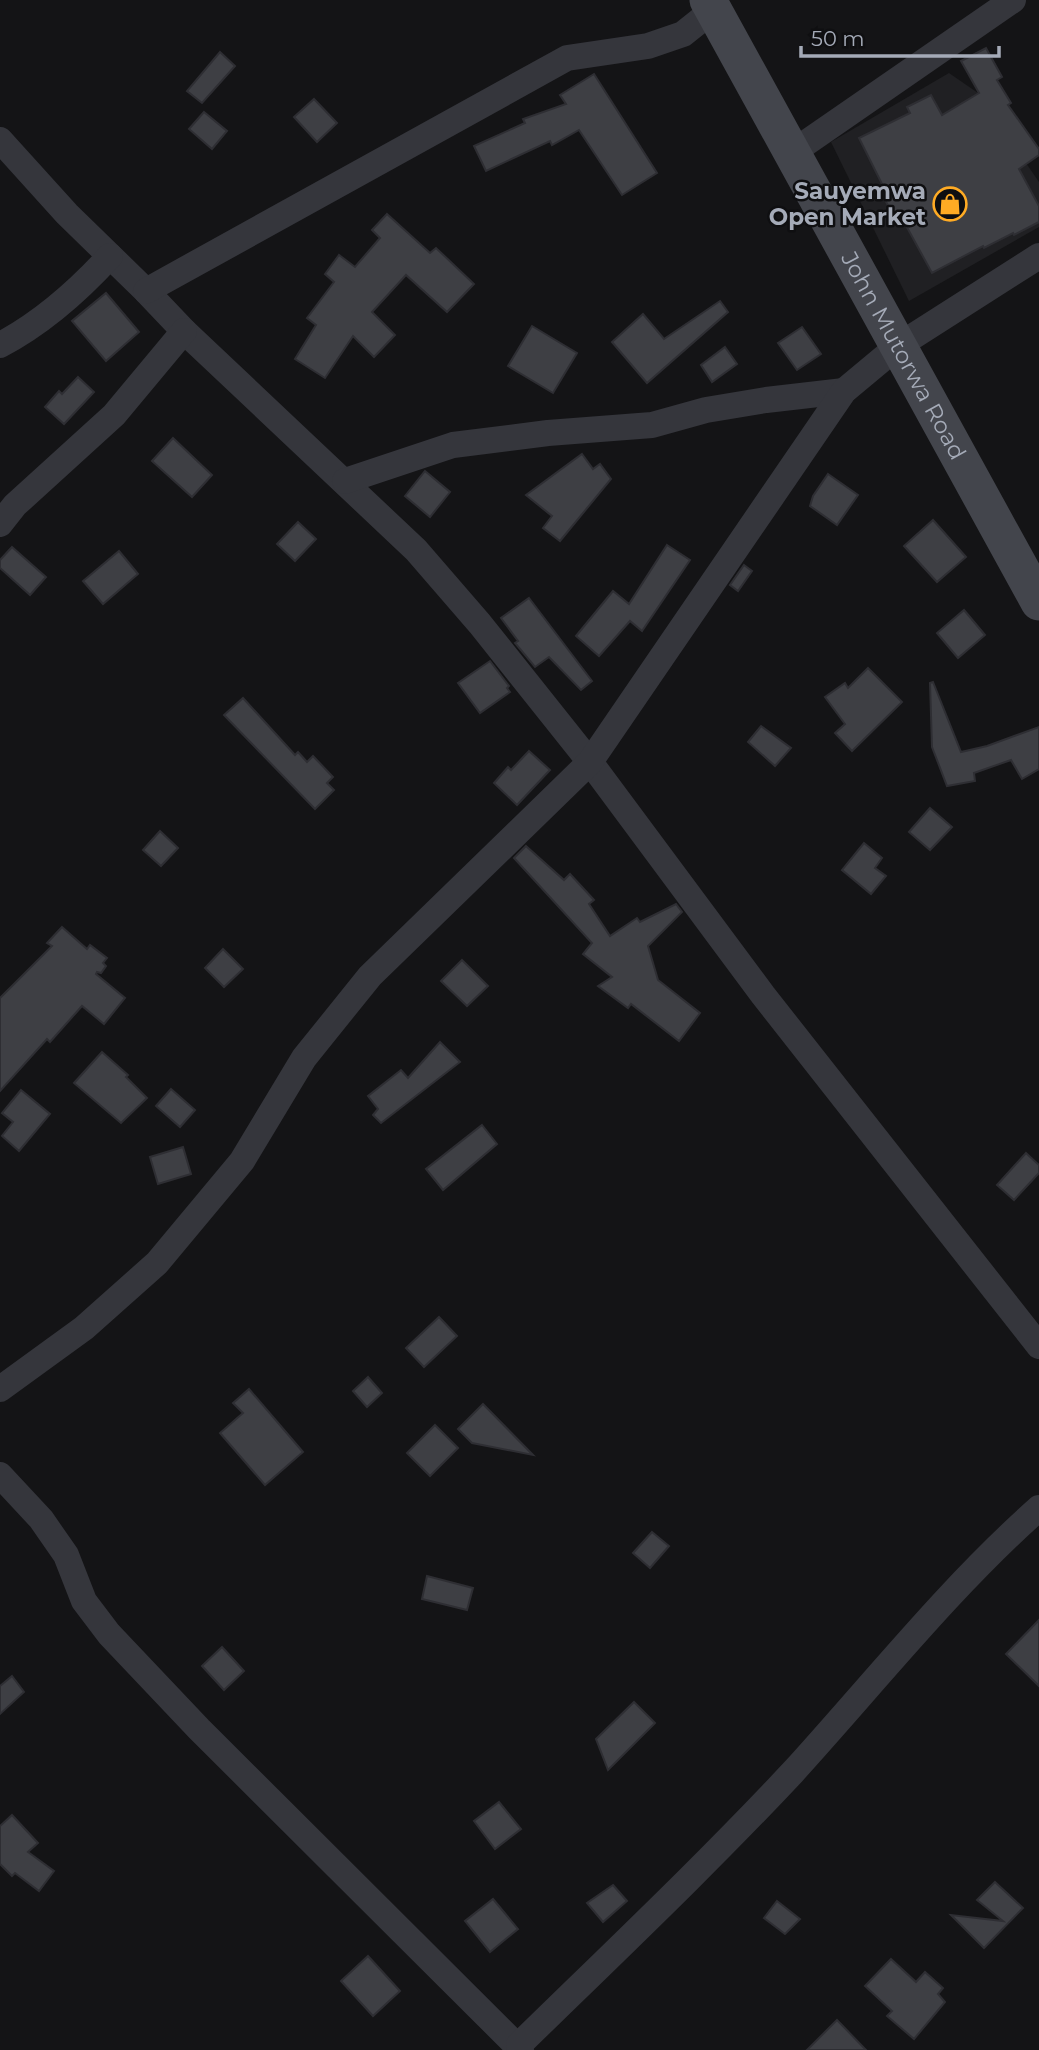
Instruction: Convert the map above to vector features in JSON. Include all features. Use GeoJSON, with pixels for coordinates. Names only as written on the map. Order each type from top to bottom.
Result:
{"type":"FeatureCollection","features":[{"type":"Feature","properties":{"kind":"street"},"geometry":{"type":"LineString","coordinates":[[793,152],[1013,0]]}},
{"type":"Feature","properties":{"kind":"street"},"geometry":{"type":"LineString","coordinates":[[146,291],[567,58],[648,46],[683,34],[711,5]]}},
{"type":"Feature","properties":{"kind":"street","name":"John Mutorwa Road"},"geometry":{"type":"LineString","coordinates":[[711,5],[1039,602]]}},
{"type":"Feature","properties":{"kind":"street"},"geometry":{"type":"LineString","coordinates":[[0,140],[67,214],[184,331],[416,550],[480,624],[590,762],[763,995],[1039,1346]]}},
{"type":"Feature","properties":{"kind":"street"},"geometry":{"type":"LineString","coordinates":[[0,345],[20,335],[78,290],[110,256]]}},
{"type":"Feature","properties":{"kind":"street"},"geometry":{"type":"LineString","coordinates":[[0,1388],[84,1328],[157,1263],[242,1160],[304,1058],[370,976],[590,762],[844,391],[898,346],[1039,256]]}},
{"type":"Feature","properties":{"kind":"street"},"geometry":{"type":"LineString","coordinates":[[0,524],[15,505],[114,415],[184,331]]}},
{"type":"Feature","properties":{"kind":"street"},"geometry":{"type":"LineString","coordinates":[[345,481],[453,445],[548,433],[652,425],[718,408],[844,391]]}},
{"type":"Feature","properties":{"kind":"street"},"geometry":{"type":"LineString","coordinates":[[0,1475],[41,1519],[66,1555],[84,1601],[108,1634],[199,1729],[520,2048],[782,1782],[970,1575],[1039,1508]]}},
{"type":"Feature","properties":{"kind":"shaded area","name":"Sauyemwa Open Market"},"geometry":{"type":"Polygon","coordinates":[[[949,73],[978,93],[1039,182],[1039,227],[909,301],[831,142],[949,73]]]}},
{"type":"Feature","properties":{"kind":"building","name":"Sauyemwa Open Market"},"geometry":{"type":"Polygon","coordinates":[[[986,48],[1002,77],[997,80],[1011,103],[1008,105],[1039,149],[1039,155],[1019,169],[1039,206],[1039,222],[984,248],[983,246],[932,273],[903,220],[897,223],[882,194],[886,192],[859,138],[910,113],[907,107],[931,95],[942,115],[979,93],[961,61],[986,48]]]}},
{"type":"Feature","properties":{"kind":"building"},"geometry":{"type":"Polygon","coordinates":[[[220,52],[235,66],[202,103],[187,91],[220,52]]]}},
{"type":"Feature","properties":{"kind":"building"},"geometry":{"type":"Polygon","coordinates":[[[594,74],[657,173],[622,195],[579,130],[552,145],[550,141],[486,171],[474,146],[525,123],[523,119],[566,104],[560,95],[594,74]]]}},
{"type":"Feature","properties":{"kind":"building"},"geometry":{"type":"Polygon","coordinates":[[[314,99],[337,123],[317,142],[294,117],[314,99]]]}},
{"type":"Feature","properties":{"kind":"building"},"geometry":{"type":"Polygon","coordinates":[[[204,112],[227,131],[212,149],[189,129],[204,112]]]}},
{"type":"Feature","properties":{"kind":"building"},"geometry":{"type":"Polygon","coordinates":[[[387,214],[430,253],[436,248],[474,284],[447,312],[406,275],[372,312],[395,335],[374,357],[353,336],[325,378],[295,359],[316,325],[307,318],[334,282],[325,274],[339,255],[355,267],[380,238],[372,230],[387,214]]]}},
{"type":"Feature","properties":{"kind":"building"},"geometry":{"type":"Polygon","coordinates":[[[106,293],[139,332],[106,361],[72,321],[106,293]]]}},
{"type":"Feature","properties":{"kind":"building"},"geometry":{"type":"Polygon","coordinates":[[[720,301],[728,312],[647,383],[612,342],[643,314],[664,339],[720,301]]]}},
{"type":"Feature","properties":{"kind":"building"},"geometry":{"type":"Polygon","coordinates":[[[532,326],[577,353],[553,393],[508,366],[532,326]]]}},
{"type":"Feature","properties":{"kind":"building"},"geometry":{"type":"Polygon","coordinates":[[[802,327],[821,354],[797,370],[778,343],[802,327]]]}},
{"type":"Feature","properties":{"kind":"building"},"geometry":{"type":"Polygon","coordinates":[[[725,347],[737,364],[712,382],[701,365],[725,347]]]}},
{"type":"Feature","properties":{"kind":"building"},"geometry":{"type":"Polygon","coordinates":[[[78,377],[94,392],[64,424],[45,407],[59,391],[62,394],[78,377]]]}},
{"type":"Feature","properties":{"kind":"building"},"geometry":{"type":"Polygon","coordinates":[[[173,438],[212,475],[192,497],[152,461],[173,438]]]}},
{"type":"Feature","properties":{"kind":"building"},"geometry":{"type":"Polygon","coordinates":[[[582,454],[593,469],[600,464],[611,479],[560,541],[543,528],[552,516],[526,495],[582,454]]]}},
{"type":"Feature","properties":{"kind":"building"},"geometry":{"type":"Polygon","coordinates":[[[425,471],[450,492],[430,517],[405,496],[425,471]]]}},
{"type":"Feature","properties":{"kind":"building"},"geometry":{"type":"Polygon","coordinates":[[[828,474],[858,495],[837,525],[810,506],[813,496],[828,474]]]}},
{"type":"Feature","properties":{"kind":"building"},"geometry":{"type":"Polygon","coordinates":[[[933,520],[966,557],[937,582],[904,546],[933,520]]]}},
{"type":"Feature","properties":{"kind":"building"},"geometry":{"type":"Polygon","coordinates":[[[298,522],[316,539],[295,561],[277,544],[298,522]]]}},
{"type":"Feature","properties":{"kind":"building"},"geometry":{"type":"Polygon","coordinates":[[[667,545],[690,560],[642,631],[630,621],[599,656],[576,636],[613,591],[629,604],[667,545]]]}},
{"type":"Feature","properties":{"kind":"building"},"geometry":{"type":"Polygon","coordinates":[[[12,547],[46,577],[30,595],[0,568],[0,560],[12,547]]]}},
{"type":"Feature","properties":{"kind":"building"},"geometry":{"type":"Polygon","coordinates":[[[119,551],[138,574],[103,604],[83,581],[119,551]]]}},
{"type":"Feature","properties":{"kind":"building"},"geometry":{"type":"Polygon","coordinates":[[[744,565],[752,571],[738,591],[730,585],[744,565]]]}},
{"type":"Feature","properties":{"kind":"building"},"geometry":{"type":"Polygon","coordinates":[[[529,598],[592,681],[581,690],[549,657],[535,667],[515,643],[518,641],[501,618],[529,598]]]}},
{"type":"Feature","properties":{"kind":"building"},"geometry":{"type":"Polygon","coordinates":[[[964,610],[985,635],[958,658],[937,633],[964,610]]]}},
{"type":"Feature","properties":{"kind":"building"},"geometry":{"type":"Polygon","coordinates":[[[490,661],[509,686],[507,688],[510,692],[480,713],[458,683],[490,661]]]}},
{"type":"Feature","properties":{"kind":"building"},"geometry":{"type":"Polygon","coordinates":[[[868,668],[902,702],[852,751],[835,733],[845,724],[825,697],[845,683],[848,688],[868,668]]]}},
{"type":"Feature","properties":{"kind":"building"},"geometry":{"type":"Polygon","coordinates":[[[933,682],[961,752],[987,746],[1039,727],[1039,769],[1022,779],[1011,760],[974,773],[975,781],[947,786],[932,747],[930,683],[933,682]]]}},
{"type":"Feature","properties":{"kind":"building"},"geometry":{"type":"Polygon","coordinates":[[[243,698],[295,755],[298,752],[307,762],[313,756],[333,777],[327,783],[334,790],[315,809],[224,715],[243,698]]]}},
{"type":"Feature","properties":{"kind":"building"},"geometry":{"type":"Polygon","coordinates":[[[761,726],[791,748],[775,766],[748,742],[761,726]]]}},
{"type":"Feature","properties":{"kind":"building"},"geometry":{"type":"Polygon","coordinates":[[[529,751],[550,770],[517,805],[494,783],[508,767],[511,770],[529,751]]]}},
{"type":"Feature","properties":{"kind":"building"},"geometry":{"type":"Polygon","coordinates":[[[930,808],[952,827],[930,850],[909,832],[930,808]]]}},
{"type":"Feature","properties":{"kind":"building"},"geometry":{"type":"Polygon","coordinates":[[[160,831],[178,848],[161,866],[143,850],[160,831]]]}},
{"type":"Feature","properties":{"kind":"building"},"geometry":{"type":"Polygon","coordinates":[[[864,843],[882,858],[875,868],[886,876],[871,894],[842,870],[864,843]]]}},
{"type":"Feature","properties":{"kind":"building"},"geometry":{"type":"Polygon","coordinates":[[[526,846],[564,880],[570,874],[594,900],[589,904],[610,936],[637,918],[640,922],[676,904],[682,912],[648,946],[658,980],[700,1013],[679,1041],[631,1004],[628,1008],[598,986],[612,977],[583,954],[592,943],[514,858],[526,846]]]}},
{"type":"Feature","properties":{"kind":"building"},"geometry":{"type":"Polygon","coordinates":[[[62,927],[87,949],[90,945],[107,958],[103,963],[106,966],[101,973],[96,974],[125,998],[104,1024],[82,1006],[50,1042],[47,1039],[0,1091],[0,998],[52,946],[47,943],[62,927]]]}},
{"type":"Feature","properties":{"kind":"building"},"geometry":{"type":"Polygon","coordinates":[[[223,949],[243,969],[224,987],[205,968],[223,949]]]}},
{"type":"Feature","properties":{"kind":"building"},"geometry":{"type":"Polygon","coordinates":[[[462,960],[488,986],[467,1006],[441,981],[462,960]]]}},
{"type":"Feature","properties":{"kind":"building"},"geometry":{"type":"Polygon","coordinates":[[[440,1042],[460,1062],[381,1123],[373,1115],[378,1109],[368,1096],[401,1070],[408,1078],[440,1042]]]}},
{"type":"Feature","properties":{"kind":"building"},"geometry":{"type":"Polygon","coordinates":[[[102,1052],[128,1075],[126,1077],[147,1098],[121,1123],[74,1083],[102,1052]]]}},
{"type":"Feature","properties":{"kind":"building"},"geometry":{"type":"Polygon","coordinates":[[[171,1089],[195,1110],[180,1127],[156,1106],[171,1089]]]}},
{"type":"Feature","properties":{"kind":"building"},"geometry":{"type":"Polygon","coordinates":[[[21,1090],[50,1114],[19,1151],[2,1136],[13,1122],[2,1113],[21,1090]]]}},
{"type":"Feature","properties":{"kind":"building"},"geometry":{"type":"Polygon","coordinates":[[[482,1125],[497,1144],[443,1190],[426,1169],[482,1125]]]}},
{"type":"Feature","properties":{"kind":"building"},"geometry":{"type":"Polygon","coordinates":[[[183,1147],[191,1174],[158,1184],[150,1157],[183,1147]]]}},
{"type":"Feature","properties":{"kind":"building"},"geometry":{"type":"Polygon","coordinates":[[[1026,1153],[1039,1165],[1039,1173],[1014,1200],[997,1185],[1026,1153]]]}},
{"type":"Feature","properties":{"kind":"building"},"geometry":{"type":"Polygon","coordinates":[[[439,1317],[457,1336],[424,1367],[406,1348],[439,1317]]]}},
{"type":"Feature","properties":{"kind":"building"},"geometry":{"type":"Polygon","coordinates":[[[368,1377],[382,1393],[367,1407],[353,1391],[368,1377]]]}},
{"type":"Feature","properties":{"kind":"building"},"geometry":{"type":"Polygon","coordinates":[[[249,1389],[303,1452],[265,1485],[220,1433],[243,1413],[233,1403],[249,1389]]]}},
{"type":"Feature","properties":{"kind":"building"},"geometry":{"type":"Polygon","coordinates":[[[483,1404],[533,1455],[472,1443],[458,1429],[483,1404]]]}},
{"type":"Feature","properties":{"kind":"building"},"geometry":{"type":"Polygon","coordinates":[[[435,1425],[458,1448],[430,1476],[407,1453],[435,1425]]]}},
{"type":"Feature","properties":{"kind":"building"},"geometry":{"type":"Polygon","coordinates":[[[652,1532],[669,1546],[650,1568],[633,1553],[652,1532]]]}},
{"type":"Feature","properties":{"kind":"building"},"geometry":{"type":"Polygon","coordinates":[[[427,1576],[473,1588],[467,1610],[422,1599],[427,1576]]]}},
{"type":"Feature","properties":{"kind":"building"},"geometry":{"type":"Polygon","coordinates":[[[1039,1620],[1039,1686],[1006,1654],[1039,1620]]]}},
{"type":"Feature","properties":{"kind":"building"},"geometry":{"type":"Polygon","coordinates":[[[222,1647],[244,1671],[224,1690],[202,1666],[222,1647]]]}},
{"type":"Feature","properties":{"kind":"building"},"geometry":{"type":"Polygon","coordinates":[[[12,1676],[24,1692],[0,1714],[0,1686],[12,1676]]]}},
{"type":"Feature","properties":{"kind":"building"},"geometry":{"type":"Polygon","coordinates":[[[634,1702],[655,1723],[608,1770],[596,1739],[634,1702]]]}},
{"type":"Feature","properties":{"kind":"building"},"geometry":{"type":"Polygon","coordinates":[[[499,1802],[521,1829],[495,1849],[474,1821],[499,1802]]]}},
{"type":"Feature","properties":{"kind":"building"},"geometry":{"type":"Polygon","coordinates":[[[12,1815],[38,1843],[28,1852],[54,1871],[39,1891],[15,1873],[12,1876],[0,1864],[0,1826],[12,1815]]]}},
{"type":"Feature","properties":{"kind":"building"},"geometry":{"type":"Polygon","coordinates":[[[995,1882],[1023,1908],[984,1948],[951,1915],[1003,1921],[977,1900],[995,1882]]]}},
{"type":"Feature","properties":{"kind":"building"},"geometry":{"type":"Polygon","coordinates":[[[613,1885],[627,1901],[603,1922],[587,1903],[613,1885]]]}},
{"type":"Feature","properties":{"kind":"building"},"geometry":{"type":"Polygon","coordinates":[[[493,1899],[518,1929],[490,1952],[465,1921],[493,1899]]]}},
{"type":"Feature","properties":{"kind":"building"},"geometry":{"type":"Polygon","coordinates":[[[777,1901],[800,1919],[785,1934],[764,1918],[777,1901]]]}},
{"type":"Feature","properties":{"kind":"building"},"geometry":{"type":"Polygon","coordinates":[[[368,1956],[400,1991],[373,2016],[341,1981],[368,1956]]]}},
{"type":"Feature","properties":{"kind":"building"},"geometry":{"type":"Polygon","coordinates":[[[891,1959],[916,1982],[925,1972],[943,1988],[938,1994],[945,2002],[914,2039],[887,2016],[892,2011],[865,1986],[891,1959]]]}},
{"type":"Feature","properties":{"kind":"building"},"geometry":{"type":"Polygon","coordinates":[[[837,2020],[866,2050],[807,2050],[837,2020]]]}},
{"type":"Feature","properties":{"kind":"place","name":"Sauyemwa Open Market"},"geometry":{"type":"Point","coordinates":[950,204]}}]}
